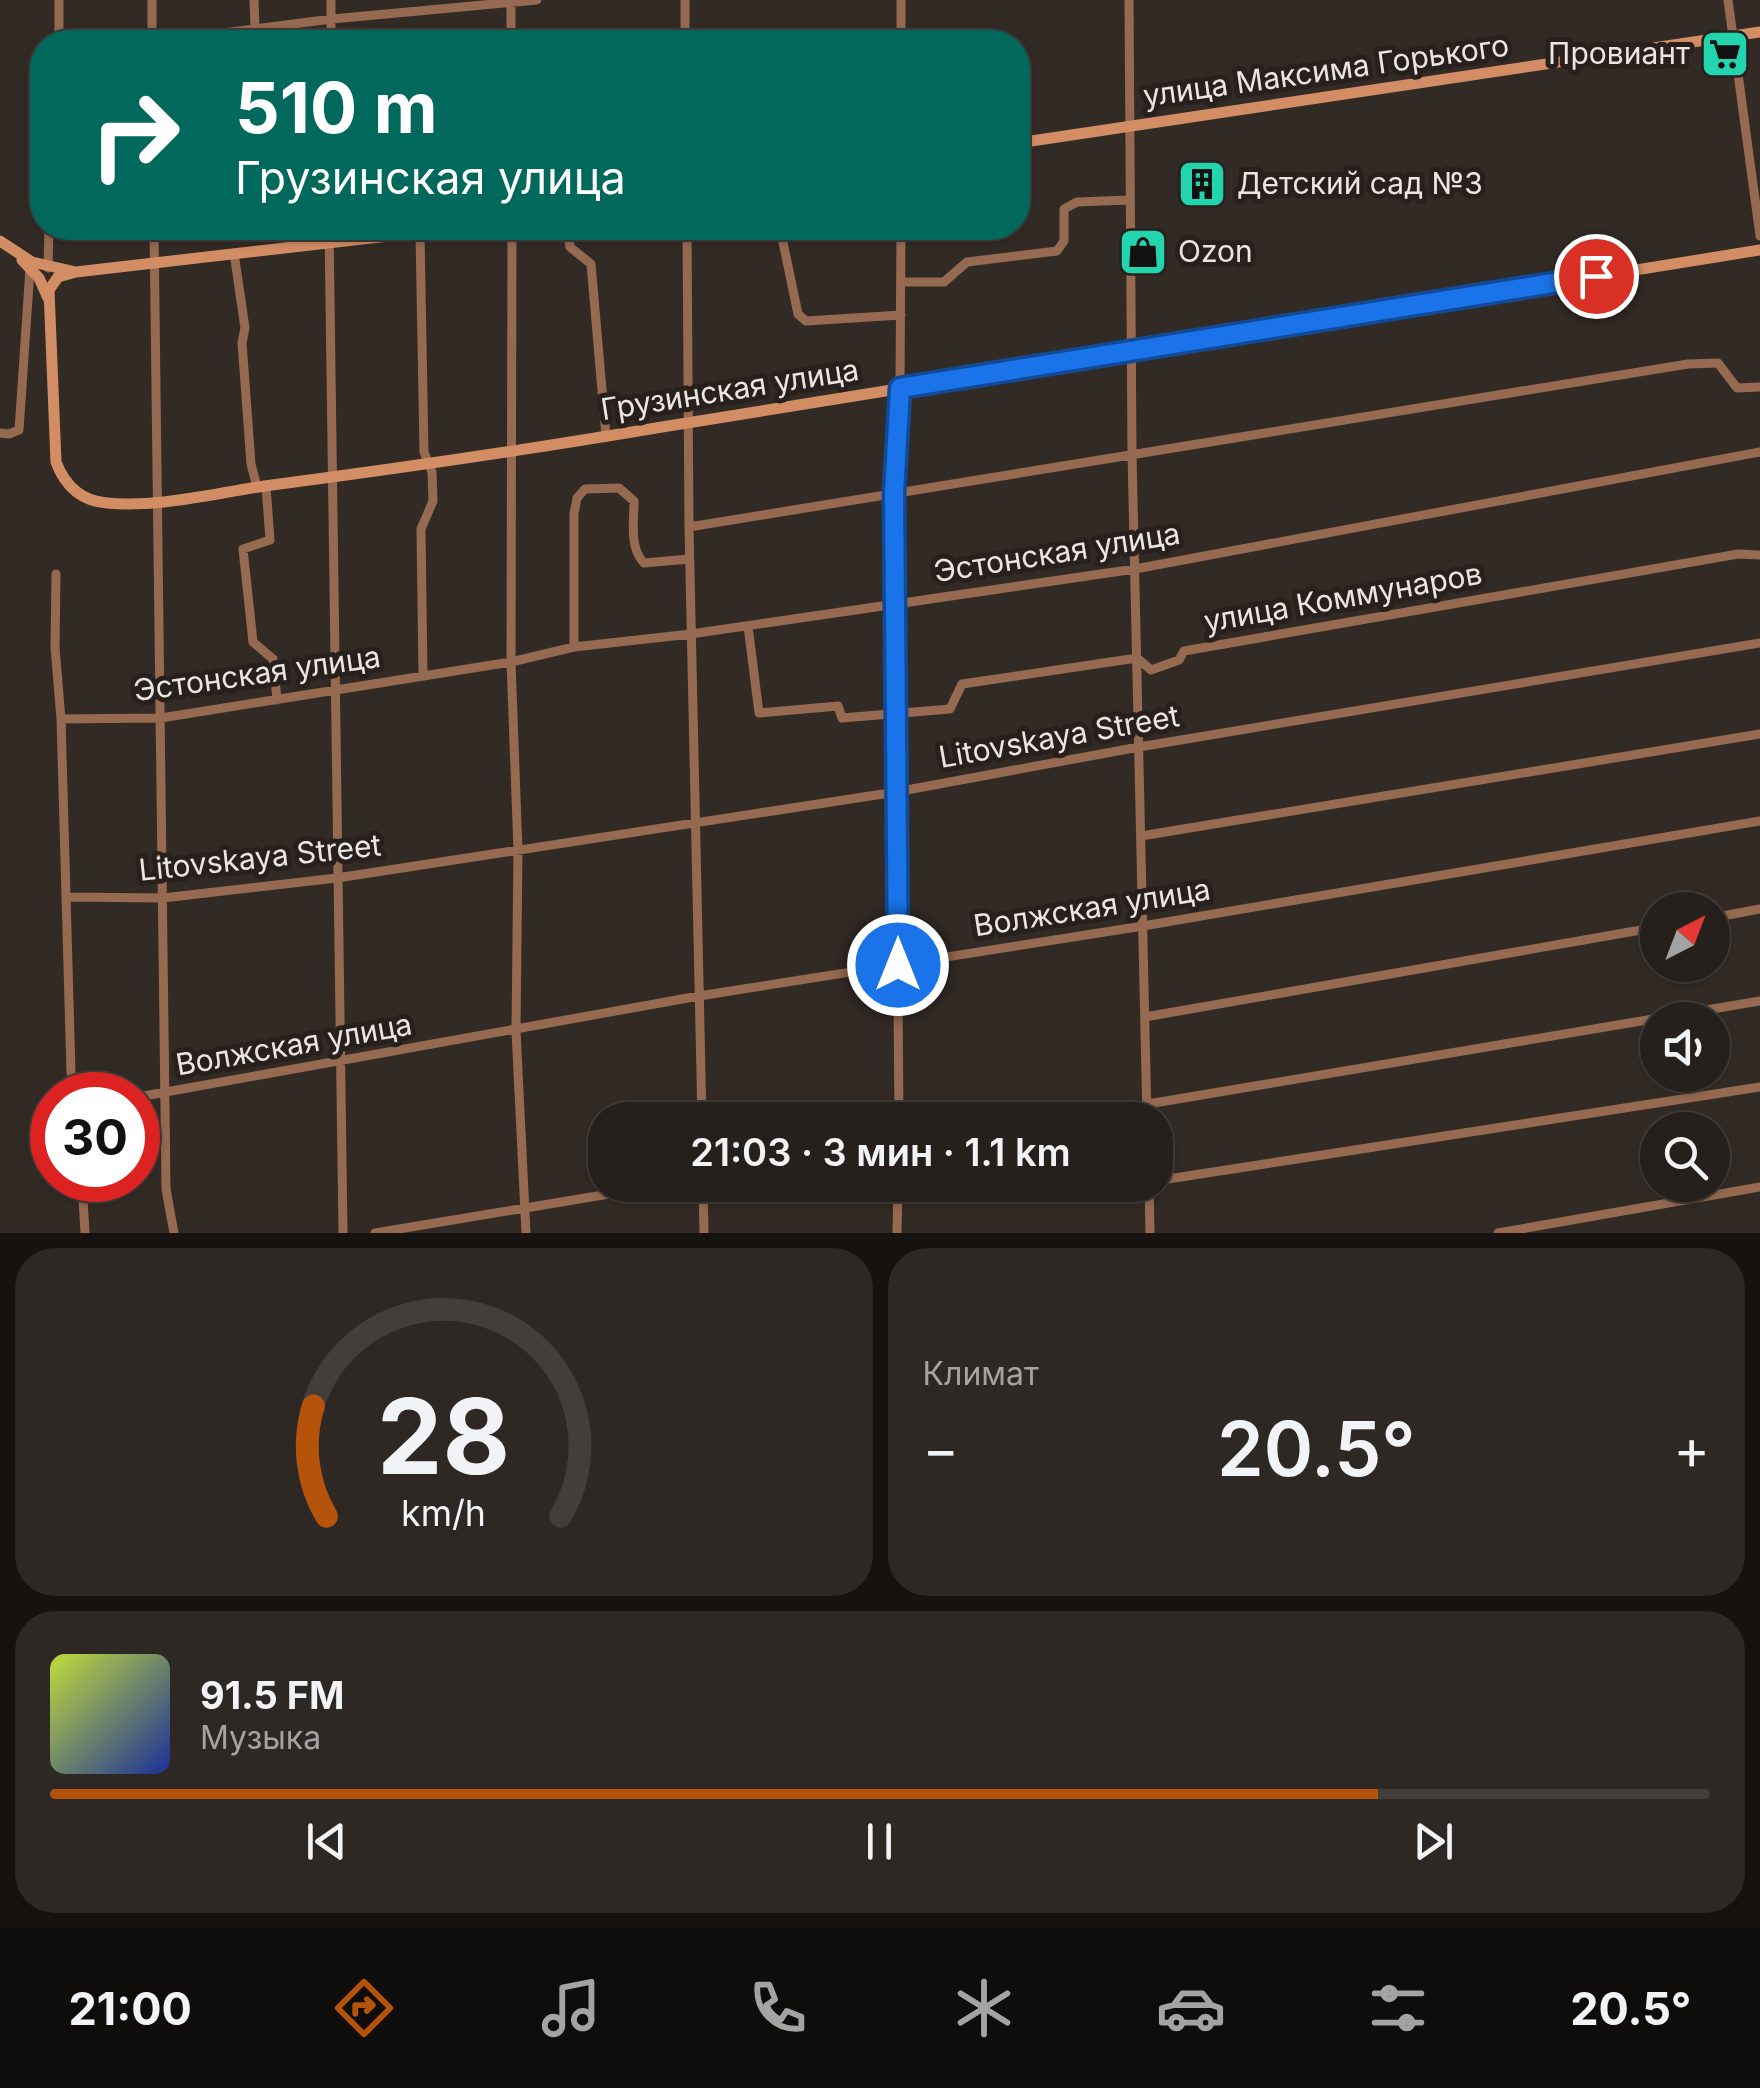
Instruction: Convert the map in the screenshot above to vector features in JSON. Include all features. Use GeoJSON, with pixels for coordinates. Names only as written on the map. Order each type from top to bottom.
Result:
{"type":"FeatureCollection","features":[{"type":"Feature","properties":{"kind":"main road","name":"улица Максима Горького"},"geometry":{"type":"LineString","coordinates":[[1030,141],[1760,32]]}},
{"type":"Feature","properties":{"kind":"main road"},"geometry":{"type":"LineString","coordinates":[[0,240],[32,262],[76,272]]}},
{"type":"Feature","properties":{"kind":"main road"},"geometry":{"type":"LineString","coordinates":[[0,240],[38,278],[49,302]]}},
{"type":"Feature","properties":{"kind":"main road"},"geometry":{"type":"LineString","coordinates":[[49,302],[52,282],[65,274],[348,240]]}},
{"type":"Feature","properties":{"kind":"main road","name":"Грузинская улица"},"geometry":{"type":"LineString","coordinates":[[49,302],[56,462],[68,485],[102,503],[157,502],[513,451],[1760,250]]}},
{"type":"Feature","properties":{"kind":"street"},"geometry":{"type":"LineString","coordinates":[[59,0],[59,30]]}},
{"type":"Feature","properties":{"kind":"street"},"geometry":{"type":"LineString","coordinates":[[152,0],[152,30]]}},
{"type":"Feature","properties":{"kind":"street"},"geometry":{"type":"LineString","coordinates":[[254,0],[254,28]]}},
{"type":"Feature","properties":{"kind":"street"},"geometry":{"type":"LineString","coordinates":[[331,0],[332,30]]}},
{"type":"Feature","properties":{"kind":"street"},"geometry":{"type":"LineString","coordinates":[[239,30],[537,0]]}},
{"type":"Feature","properties":{"kind":"street"},"geometry":{"type":"LineString","coordinates":[[685,0],[686,30]]}},
{"type":"Feature","properties":{"kind":"street"},"geometry":{"type":"LineString","coordinates":[[900,30],[901,0]]}},
{"type":"Feature","properties":{"kind":"street"},"geometry":{"type":"LineString","coordinates":[[1129,0],[1132,454],[1147,1102]]}},
{"type":"Feature","properties":{"kind":"street"},"geometry":{"type":"LineString","coordinates":[[1728,0],[1760,236]]}},
{"type":"Feature","properties":{"kind":"street"},"geometry":{"type":"LineString","coordinates":[[511,2],[511,30]]}},
{"type":"Feature","properties":{"kind":"street"},"geometry":{"type":"LineString","coordinates":[[901,282],[944,282],[967,262],[1057,251],[1064,241],[1064,210],[1077,202],[1129,200]]}},
{"type":"Feature","properties":{"kind":"street"},"geometry":{"type":"LineString","coordinates":[[48,268],[49,240]]}},
{"type":"Feature","properties":{"kind":"street"},"geometry":{"type":"LineString","coordinates":[[154,240],[166,1188],[174,1233]]}},
{"type":"Feature","properties":{"kind":"street"},"geometry":{"type":"LineString","coordinates":[[420,240],[424,452],[433,501],[421,528],[423,676]]}},
{"type":"Feature","properties":{"kind":"street"},"geometry":{"type":"LineString","coordinates":[[512,240],[511,662],[518,850],[516,1031],[526,1233]]}},
{"type":"Feature","properties":{"kind":"street"},"geometry":{"type":"LineString","coordinates":[[569,240],[570,247],[591,264],[606,436]]}},
{"type":"Feature","properties":{"kind":"street"},"geometry":{"type":"LineString","coordinates":[[687,240],[702,1102]]}},
{"type":"Feature","properties":{"kind":"street"},"geometry":{"type":"LineString","coordinates":[[783,240],[798,314],[806,321],[901,315]]}},
{"type":"Feature","properties":{"kind":"street"},"geometry":{"type":"LineString","coordinates":[[899,1102],[894,494],[900,388],[901,240]]}},
{"type":"Feature","properties":{"kind":"street"},"geometry":{"type":"LineString","coordinates":[[328,242],[343,1233]]}},
{"type":"Feature","properties":{"kind":"street"},"geometry":{"type":"LineString","coordinates":[[234,253],[245,328],[242,342],[251,464],[262,487],[270,540],[243,549],[253,642],[272,659],[277,700]]}},
{"type":"Feature","properties":{"kind":"street"},"geometry":{"type":"LineString","coordinates":[[0,433],[19,430],[30,268]]}},
{"type":"Feature","properties":{"kind":"street"},"geometry":{"type":"LineString","coordinates":[[689,526],[1705,362],[1718,363],[1737,388],[1760,387]]}},
{"type":"Feature","properties":{"kind":"street","name":"Эстонская улица"},"geometry":{"type":"LineString","coordinates":[[61,719],[161,718],[511,662],[574,647],[691,634],[1135,569],[1760,452]]}},
{"type":"Feature","properties":{"kind":"street"},"geometry":{"type":"LineString","coordinates":[[574,647],[574,514],[577,498],[585,489],[619,488],[634,501],[634,548],[644,563],[690,558]]}},
{"type":"Feature","properties":{"kind":"street","name":"улица Коммунаров"},"geometry":{"type":"LineString","coordinates":[[748,626],[759,713],[838,706],[842,718],[950,709],[962,684],[1137,658],[1152,670],[1179,660],[1184,651],[1738,554],[1760,556]]}},
{"type":"Feature","properties":{"kind":"street"},"geometry":{"type":"LineString","coordinates":[[56,574],[72,1072]]}},
{"type":"Feature","properties":{"kind":"street","name":"Litovskaya Street"},"geometry":{"type":"LineString","coordinates":[[68,897],[162,898],[337,878],[896,792],[1139,747],[1760,643]]}},
{"type":"Feature","properties":{"kind":"street"},"geometry":{"type":"LineString","coordinates":[[1141,836],[1760,734]]}},
{"type":"Feature","properties":{"kind":"street","name":"Волжская улица"},"geometry":{"type":"LineString","coordinates":[[160,1095],[699,996],[1143,926],[1760,820]]}},
{"type":"Feature","properties":{"kind":"street"},"geometry":{"type":"LineString","coordinates":[[1730,915],[1760,910]]}},
{"type":"Feature","properties":{"kind":"street"},"geometry":{"type":"LineString","coordinates":[[1145,1017],[1640,930]]}},
{"type":"Feature","properties":{"kind":"street"},"geometry":{"type":"LineString","coordinates":[[1159,1102],[1760,1001]]}},
{"type":"Feature","properties":{"kind":"street"},"geometry":{"type":"LineString","coordinates":[[1173,1180],[1760,1088]]}},
{"type":"Feature","properties":{"kind":"street"},"geometry":{"type":"LineString","coordinates":[[1498,1233],[1760,1187]]}},
{"type":"Feature","properties":{"kind":"street"},"geometry":{"type":"LineString","coordinates":[[376,1233],[588,1197]]}},
{"type":"Feature","properties":{"kind":"street"},"geometry":{"type":"LineString","coordinates":[[83,1202],[85,1233]]}},
{"type":"Feature","properties":{"kind":"street"},"geometry":{"type":"LineString","coordinates":[[703,1202],[704,1233]]}},
{"type":"Feature","properties":{"kind":"street"},"geometry":{"type":"LineString","coordinates":[[897,1233],[898,1202]]}},
{"type":"Feature","properties":{"kind":"street"},"geometry":{"type":"LineString","coordinates":[[1150,1233],[1151,1202]]}},
{"type":"Feature","properties":{"kind":"place","name":"Провиант"},"geometry":{"type":"Point","coordinates":[1725,54]}},
{"type":"Feature","properties":{"kind":"place","name":"Детский сад №3"},"geometry":{"type":"Point","coordinates":[1202,184]}},
{"type":"Feature","properties":{"kind":"place","name":"Ozon"},"geometry":{"type":"Point","coordinates":[1143,252]}},
{"type":"Feature","properties":{"kind":"route"},"geometry":{"type":"LineString","coordinates":[[898,965],[894,494],[900,388],[1596,276]]}}]}
